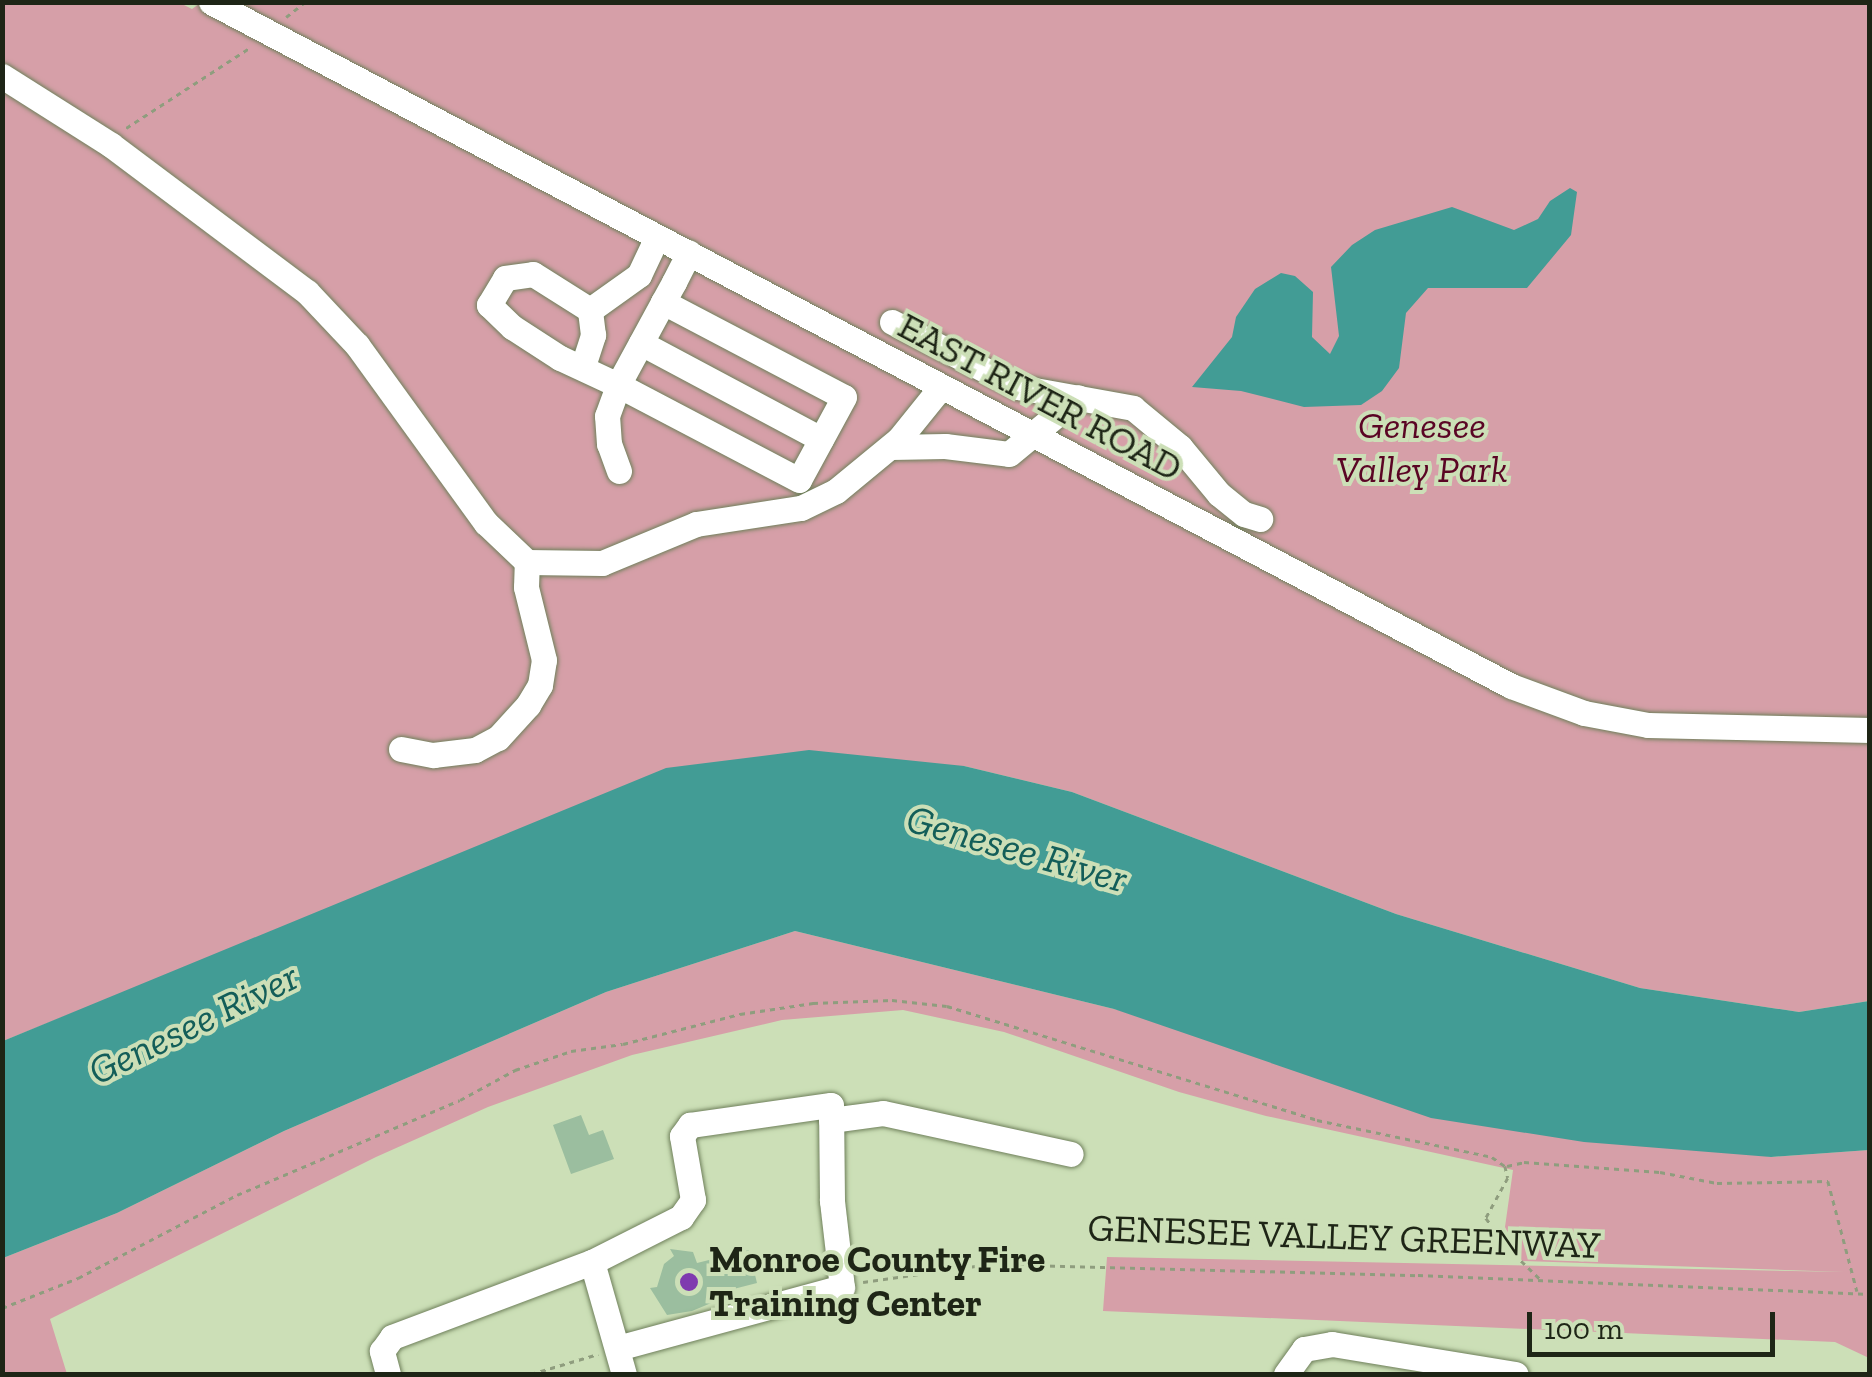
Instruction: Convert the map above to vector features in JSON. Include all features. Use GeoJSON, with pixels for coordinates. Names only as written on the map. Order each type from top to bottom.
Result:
{"type":"FeatureCollection","features":[{"type":"Feature","properties":{"kind":"street","name":"EAST RIVER ROAD"},"geometry":{"type":"LineString","coordinates":[[211,2],[1438,650],[1548,701],[1606,718],[1671,727],[1870,730]]}},
{"type":"Feature","properties":{"kind":"street"},"geometry":{"type":"LineString","coordinates":[[2,76],[111,145],[307,292],[357,345],[478,514],[514,555],[527,562],[602,564],[696,524],[800,508],[836,491],[890,447],[941,387]]}},
{"type":"Feature","properties":{"kind":"street"},"geometry":{"type":"LineString","coordinates":[[590,310],[639,274],[658,237]]}},
{"type":"Feature","properties":{"kind":"street"},"geometry":{"type":"LineString","coordinates":[[619,471],[609,444],[606,416],[618,385],[689,253]]}},
{"type":"Feature","properties":{"kind":"street"},"geometry":{"type":"LineString","coordinates":[[590,310],[533,274],[505,278],[489,305],[512,327],[560,358],[583,366],[799,480],[844,397],[663,302]]}},
{"type":"Feature","properties":{"kind":"street"},"geometry":{"type":"LineString","coordinates":[[583,366],[592,335],[590,310]]}},
{"type":"Feature","properties":{"kind":"street"},"geometry":{"type":"LineString","coordinates":[[892,322],[1018,387],[1134,408],[1180,447],[1220,494],[1244,514],[1260,519]]}},
{"type":"Feature","properties":{"kind":"street"},"geometry":{"type":"LineString","coordinates":[[641,343],[821,439]]}},
{"type":"Feature","properties":{"kind":"street"},"geometry":{"type":"LineString","coordinates":[[890,447],[946,446],[1009,454],[1078,397]]}},
{"type":"Feature","properties":{"kind":"street"},"geometry":{"type":"LineString","coordinates":[[401,749],[433,755],[474,750],[498,738],[528,706],[540,686],[544,660],[526,587],[527,562]]}},
{"type":"Feature","properties":{"kind":"street"},"geometry":{"type":"LineString","coordinates":[[388,1374],[382,1351],[392,1338],[592,1262],[681,1217],[693,1200],[682,1136],[690,1125],[830,1105],[832,1202],[842,1288],[618,1348]]}},
{"type":"Feature","properties":{"kind":"street"},"geometry":{"type":"LineString","coordinates":[[831,1120],[874,1112],[1071,1154]]}},
{"type":"Feature","properties":{"kind":"street"},"geometry":{"type":"LineString","coordinates":[[592,1262],[624,1374]]}},
{"type":"Feature","properties":{"kind":"street"},"geometry":{"type":"LineString","coordinates":[[1286,1374],[1304,1349],[1332,1344],[1516,1374]]}},
{"type":"Feature","properties":{"kind":"path"},"geometry":{"type":"LineString","coordinates":[[111,145],[138,119],[268,32],[304,2]]}},
{"type":"Feature","properties":{"kind":"path"},"geometry":{"type":"LineString","coordinates":[[1505,1166],[1524,1162],[1660,1172],[1717,1183],[1828,1181],[1858,1294]]}},
{"type":"Feature","properties":{"kind":"path","name":"GENESEE VALLEY GREENWAY"},"geometry":{"type":"LineString","coordinates":[[842,1288],[913,1272],[990,1264],[1470,1276],[1870,1294]]}},
{"type":"Feature","properties":{"kind":"path"},"geometry":{"type":"LineString","coordinates":[[531,1374],[618,1348]]}},
{"type":"Feature","properties":{"kind":"green space","name":"Genesee Valley Park"},"geometry":{"type":"Polygon","coordinates":[[[178,2],[192,9],[202,2],[1869,3],[1869,1001],[1799,1012],[1640,988],[1396,914],[1072,792],[964,766],[192,965],[3,1041],[3,3],[178,2]]]}},
{"type":"Feature","properties":{"kind":"green space"},"geometry":{"type":"Polygon","coordinates":[[[795,931],[1114,1009],[1771,1157],[1869,1150],[1869,1358],[1835,1342],[1103,1311],[1107,1257],[1845,1272],[1522,1261],[1505,1227],[1513,1170],[1266,1116],[1179,1092],[1004,1032],[903,1010],[782,1020],[632,1055],[488,1107],[376,1157],[50,1319],[67,1374],[3,1374],[3,1258],[117,1213],[284,1131],[606,992],[795,931]]]}},
{"type":"Feature","properties":{"kind":"water"},"geometry":{"type":"Polygon","coordinates":[[[1570,188],[1577,192],[1571,235],[1527,288],[1428,288],[1406,313],[1399,368],[1382,391],[1361,405],[1304,407],[1241,391],[1192,387],[1232,337],[1236,317],[1255,289],[1281,273],[1295,276],[1313,292],[1312,337],[1330,354],[1339,336],[1331,267],[1352,245],[1375,230],[1452,207],[1514,230],[1538,219],[1550,201],[1570,188]]]}},
{"type":"Feature","properties":{"kind":"water","name":"Genesee River"},"geometry":{"type":"Polygon","coordinates":[[[809,750],[964,766],[1072,792],[1396,914],[1640,988],[1799,1012],[1869,1001],[1869,1150],[1771,1157],[1584,1142],[1431,1118],[1114,1009],[795,931],[606,992],[284,1131],[117,1213],[3,1258],[3,1041],[666,768],[809,750]]]}},
{"type":"Feature","properties":{"kind":"building"},"geometry":{"type":"Polygon","coordinates":[[[581,1115],[589,1135],[603,1130],[614,1159],[571,1174],[553,1125],[581,1115]]]}},
{"type":"Feature","properties":{"kind":"building","name":"Monroe County Fire Training Center"},"geometry":{"type":"Polygon","coordinates":[[[670,1249],[693,1252],[697,1263],[749,1250],[757,1283],[714,1294],[716,1301],[692,1311],[667,1315],[650,1288],[657,1287],[664,1264],[674,1256],[670,1249]]]}},
{"type":"Feature","properties":{"kind":"place","name":"Monroe County Fire Training Center"},"geometry":{"type":"Point","coordinates":[689,1282]}}]}
